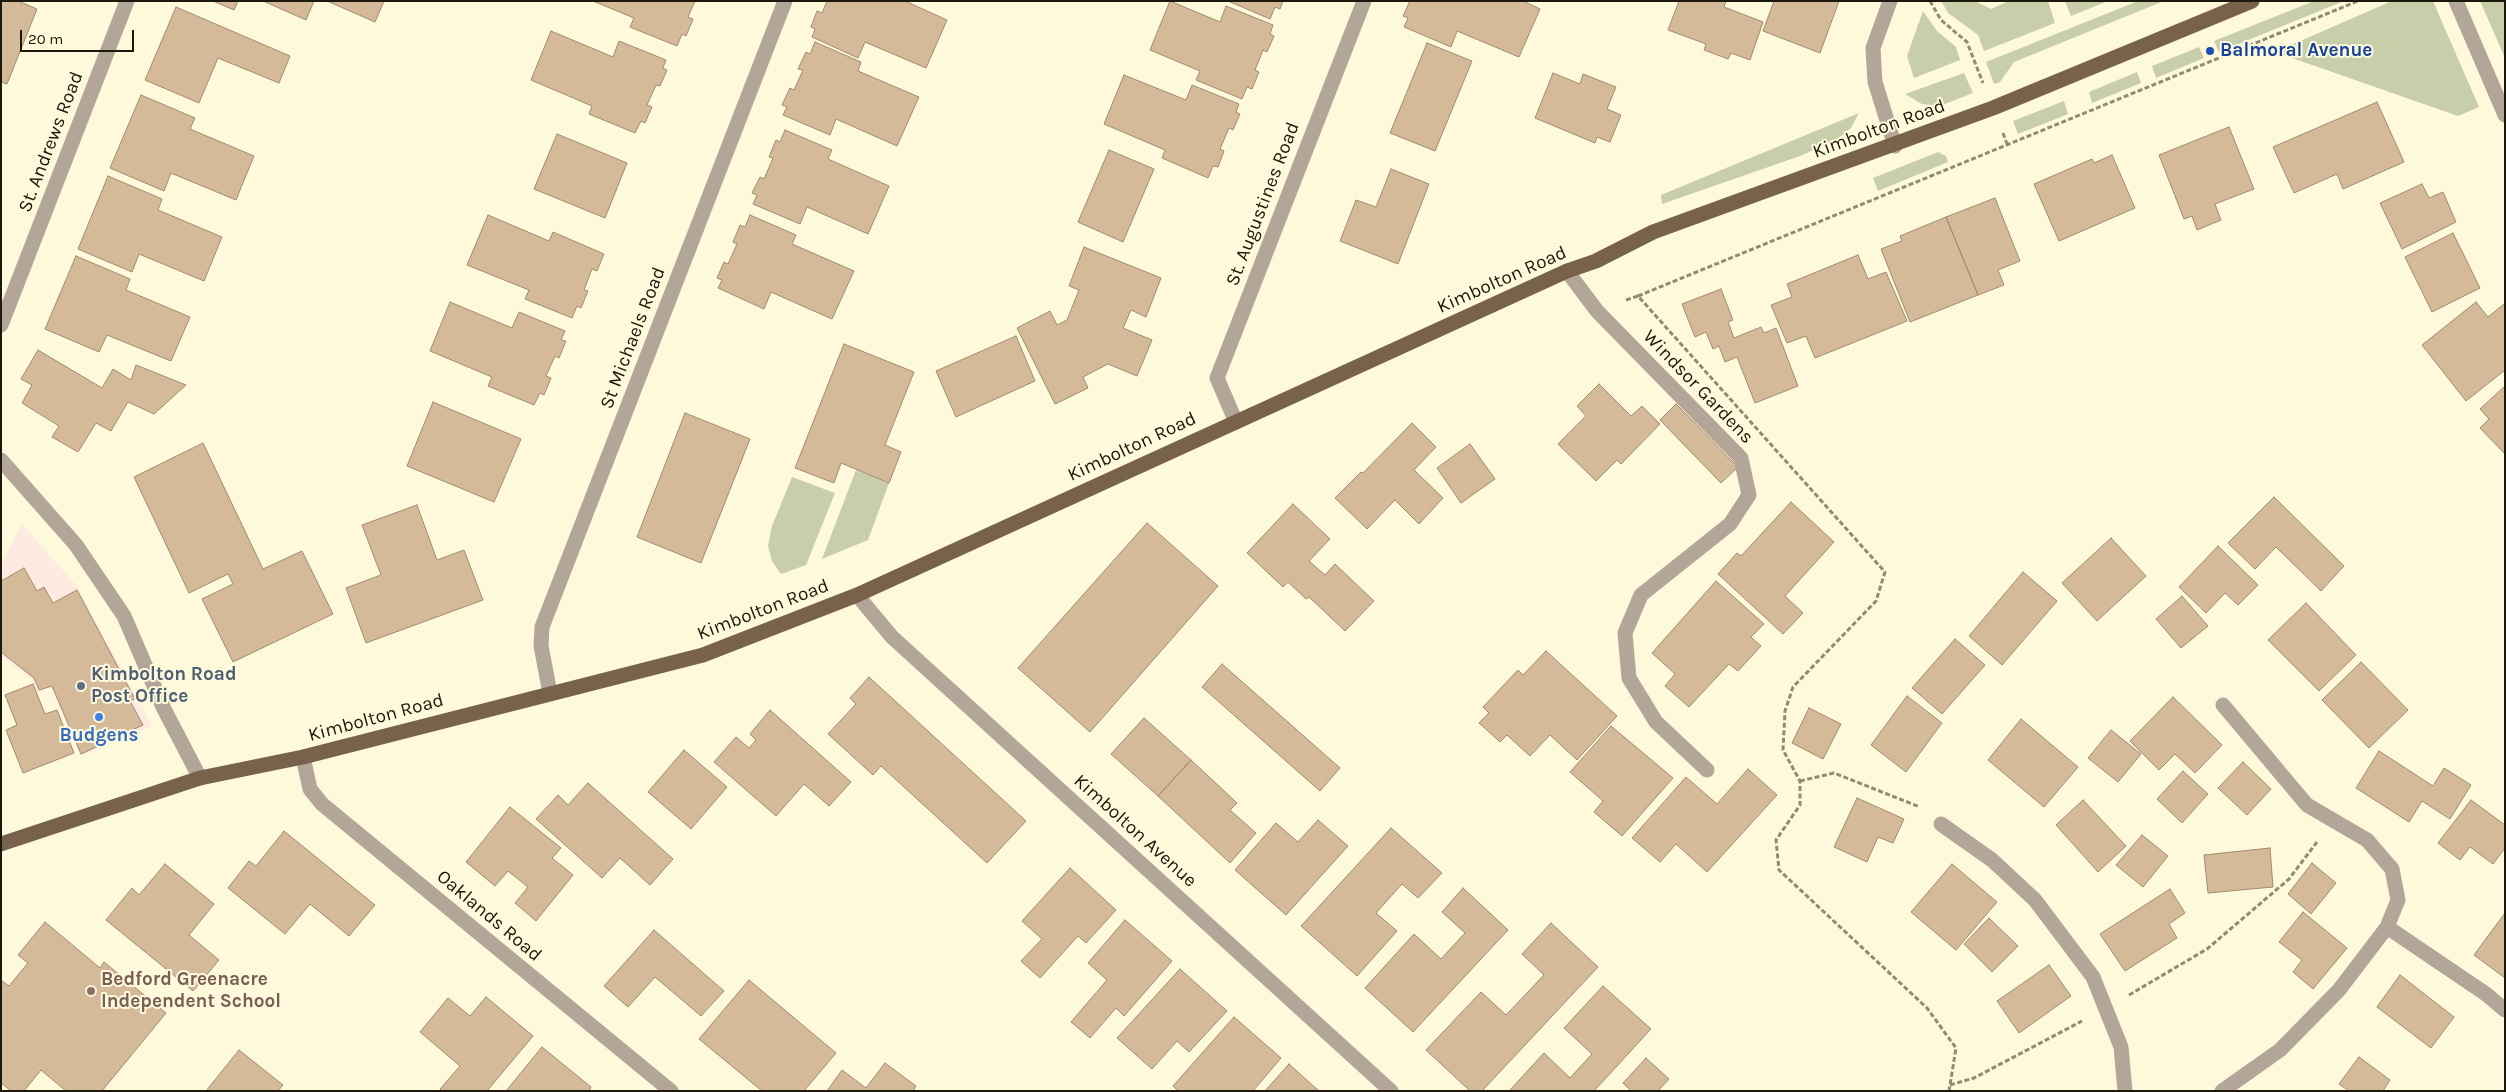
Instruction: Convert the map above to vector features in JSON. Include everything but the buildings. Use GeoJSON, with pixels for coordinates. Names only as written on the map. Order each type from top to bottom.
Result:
{"type":"FeatureCollection","features":[{"type":"Feature","properties":{"kind":"main road","name":"Kimbolton Road"},"geometry":{"type":"LineString","coordinates":[[1,844],[200,778],[303,757],[703,655],[857,595],[1567,271],[1596,260],[1652,232],[1895,146],[1993,108],[2252,1]]}},
{"type":"Feature","properties":{"kind":"street","name":"St. Andrews Road"},"geometry":{"type":"LineString","coordinates":[[1,325],[127,1]]}},
{"type":"Feature","properties":{"kind":"street","name":"St Michaels Road"},"geometry":{"type":"LineString","coordinates":[[550,693],[541,646],[542,627],[785,1]]}},
{"type":"Feature","properties":{"kind":"street","name":"St. Augustines Road"},"geometry":{"type":"LineString","coordinates":[[1236,422],[1217,378],[1364,1]]}},
{"type":"Feature","properties":{"kind":"street"},"geometry":{"type":"LineString","coordinates":[[1890,1],[1873,48],[1875,82],[1895,146]]}},
{"type":"Feature","properties":{"kind":"street"},"geometry":{"type":"LineString","coordinates":[[2456,1],[2505,115]]}},
{"type":"Feature","properties":{"kind":"street","name":"Windsor Gardens"},"geometry":{"type":"LineString","coordinates":[[1567,271],[1597,311],[1741,458],[1749,494],[1730,524],[1641,595],[1625,632],[1629,678],[1656,722],[1707,770]]}},
{"type":"Feature","properties":{"kind":"street"},"geometry":{"type":"LineString","coordinates":[[1,460],[76,545],[124,616],[164,709],[200,778]]}},
{"type":"Feature","properties":{"kind":"street","name":"Kimbolton Avenue"},"geometry":{"type":"LineString","coordinates":[[857,595],[892,637],[1391,1091]]}},
{"type":"Feature","properties":{"kind":"street"},"geometry":{"type":"LineString","coordinates":[[2222,1091],[2287,1043],[2339,990],[2386,927],[2398,900],[2392,869],[2367,840],[2308,805],[2223,705]]}},
{"type":"Feature","properties":{"kind":"street","name":"Oaklands Road"},"geometry":{"type":"LineString","coordinates":[[303,757],[310,790],[322,804],[652,1085],[671,1091]]}},
{"type":"Feature","properties":{"kind":"street"},"geometry":{"type":"LineString","coordinates":[[1941,824],[1992,860],[2035,900],[2093,977],[2121,1047],[2125,1091]]}},
{"type":"Feature","properties":{"kind":"street"},"geometry":{"type":"LineString","coordinates":[[2386,927],[2486,994],[2505,1010]]}},
{"type":"Feature","properties":{"kind":"path"},"geometry":{"type":"LineString","coordinates":[[1930,1],[1941,20],[1967,42],[2007,144]]}},
{"type":"Feature","properties":{"kind":"path"},"geometry":{"type":"LineString","coordinates":[[1597,311],[1638,296],[2358,1]]}},
{"type":"Feature","properties":{"kind":"path"},"geometry":{"type":"LineString","coordinates":[[1638,296],[1885,572],[1876,601],[1793,687],[1785,711],[1783,750],[1800,780],[1800,805],[1776,840],[1779,870],[1927,1008],[1956,1048],[1949,1091]]}},
{"type":"Feature","properties":{"kind":"path"},"geometry":{"type":"LineString","coordinates":[[1800,780],[1834,773],[1927,809],[1941,824]]}},
{"type":"Feature","properties":{"kind":"path"},"geometry":{"type":"LineString","coordinates":[[1950,1085],[1974,1078],[2106,1008],[2207,949],[2289,879],[2334,820]]}},
{"type":"Feature","properties":{"kind":"shaded area"},"geometry":{"type":"Polygon","coordinates":[[[22,524],[76,585],[152,726],[81,756],[51,688],[38,692],[32,679],[1,656],[1,564],[22,524]]]}},
{"type":"Feature","properties":{"kind":"green space"},"geometry":{"type":"Polygon","coordinates":[[[1941,1],[1975,1],[1991,9],[2009,1],[2048,1],[2055,23],[1984,51],[1978,35],[1948,13],[1941,1]]]}},
{"type":"Feature","properties":{"kind":"green space"},"geometry":{"type":"Polygon","coordinates":[[[2065,1],[2108,1],[2071,16],[2065,1]]]}},
{"type":"Feature","properties":{"kind":"green space"},"geometry":{"type":"Polygon","coordinates":[[[2138,1],[2164,1],[2014,62],[2000,82],[1994,84],[1986,62],[2138,1]]]}},
{"type":"Feature","properties":{"kind":"green space"},"geometry":{"type":"Polygon","coordinates":[[[2314,1],[2344,1],[2219,52],[2214,41],[2314,1]]]}},
{"type":"Feature","properties":{"kind":"green space"},"geometry":{"type":"Polygon","coordinates":[[[2392,1],[2433,1],[2479,107],[2458,116],[2275,52],[2392,1]]]}},
{"type":"Feature","properties":{"kind":"green space"},"geometry":{"type":"Polygon","coordinates":[[[2480,1],[2505,1],[2505,58],[2480,1]]]}},
{"type":"Feature","properties":{"kind":"green space"},"geometry":{"type":"Polygon","coordinates":[[[1923,11],[1937,31],[1956,47],[1960,60],[1914,78],[1907,56],[1923,11]]]}},
{"type":"Feature","properties":{"kind":"green space"},"geometry":{"type":"Polygon","coordinates":[[[2199,47],[2204,58],[2156,78],[2152,66],[2199,47]]]}},
{"type":"Feature","properties":{"kind":"green space"},"geometry":{"type":"Polygon","coordinates":[[[2137,72],[2141,83],[2092,103],[2089,92],[2137,72]]]}},
{"type":"Feature","properties":{"kind":"green space"},"geometry":{"type":"Polygon","coordinates":[[[1964,73],[1973,93],[1940,106],[1922,104],[1905,94],[1964,73]]]}},
{"type":"Feature","properties":{"kind":"green space"},"geometry":{"type":"Polygon","coordinates":[[[2064,101],[2068,114],[2018,134],[2013,121],[2064,101]]]}},
{"type":"Feature","properties":{"kind":"green space"},"geometry":{"type":"Polygon","coordinates":[[[1859,113],[1851,128],[1836,140],[1800,156],[1662,204],[1661,195],[1859,113]]]}},
{"type":"Feature","properties":{"kind":"green space"},"geometry":{"type":"Polygon","coordinates":[[[1938,152],[1946,156],[1948,162],[1878,191],[1873,178],[1938,152]]]}},
{"type":"Feature","properties":{"kind":"green space"},"geometry":{"type":"Polygon","coordinates":[[[856,470],[889,483],[868,540],[822,559],[856,470]]]}},
{"type":"Feature","properties":{"kind":"green space"},"geometry":{"type":"Polygon","coordinates":[[[792,477],[835,493],[806,565],[781,574],[772,561],[768,546],[772,526],[792,477]]]}},
{"type":"Feature","properties":{"kind":"place","name":"Balmoral Avenue"},"geometry":{"type":"Point","coordinates":[2210,51]}},
{"type":"Feature","properties":{"kind":"place","name":"Kimbolton Road Post Office"},"geometry":{"type":"Point","coordinates":[81,686]}},
{"type":"Feature","properties":{"kind":"place","name":"Budgens"},"geometry":{"type":"Point","coordinates":[99,717]}},
{"type":"Feature","properties":{"kind":"place","name":"Bedford Greenacre Independent School"},"geometry":{"type":"Point","coordinates":[91,991]}}]}
